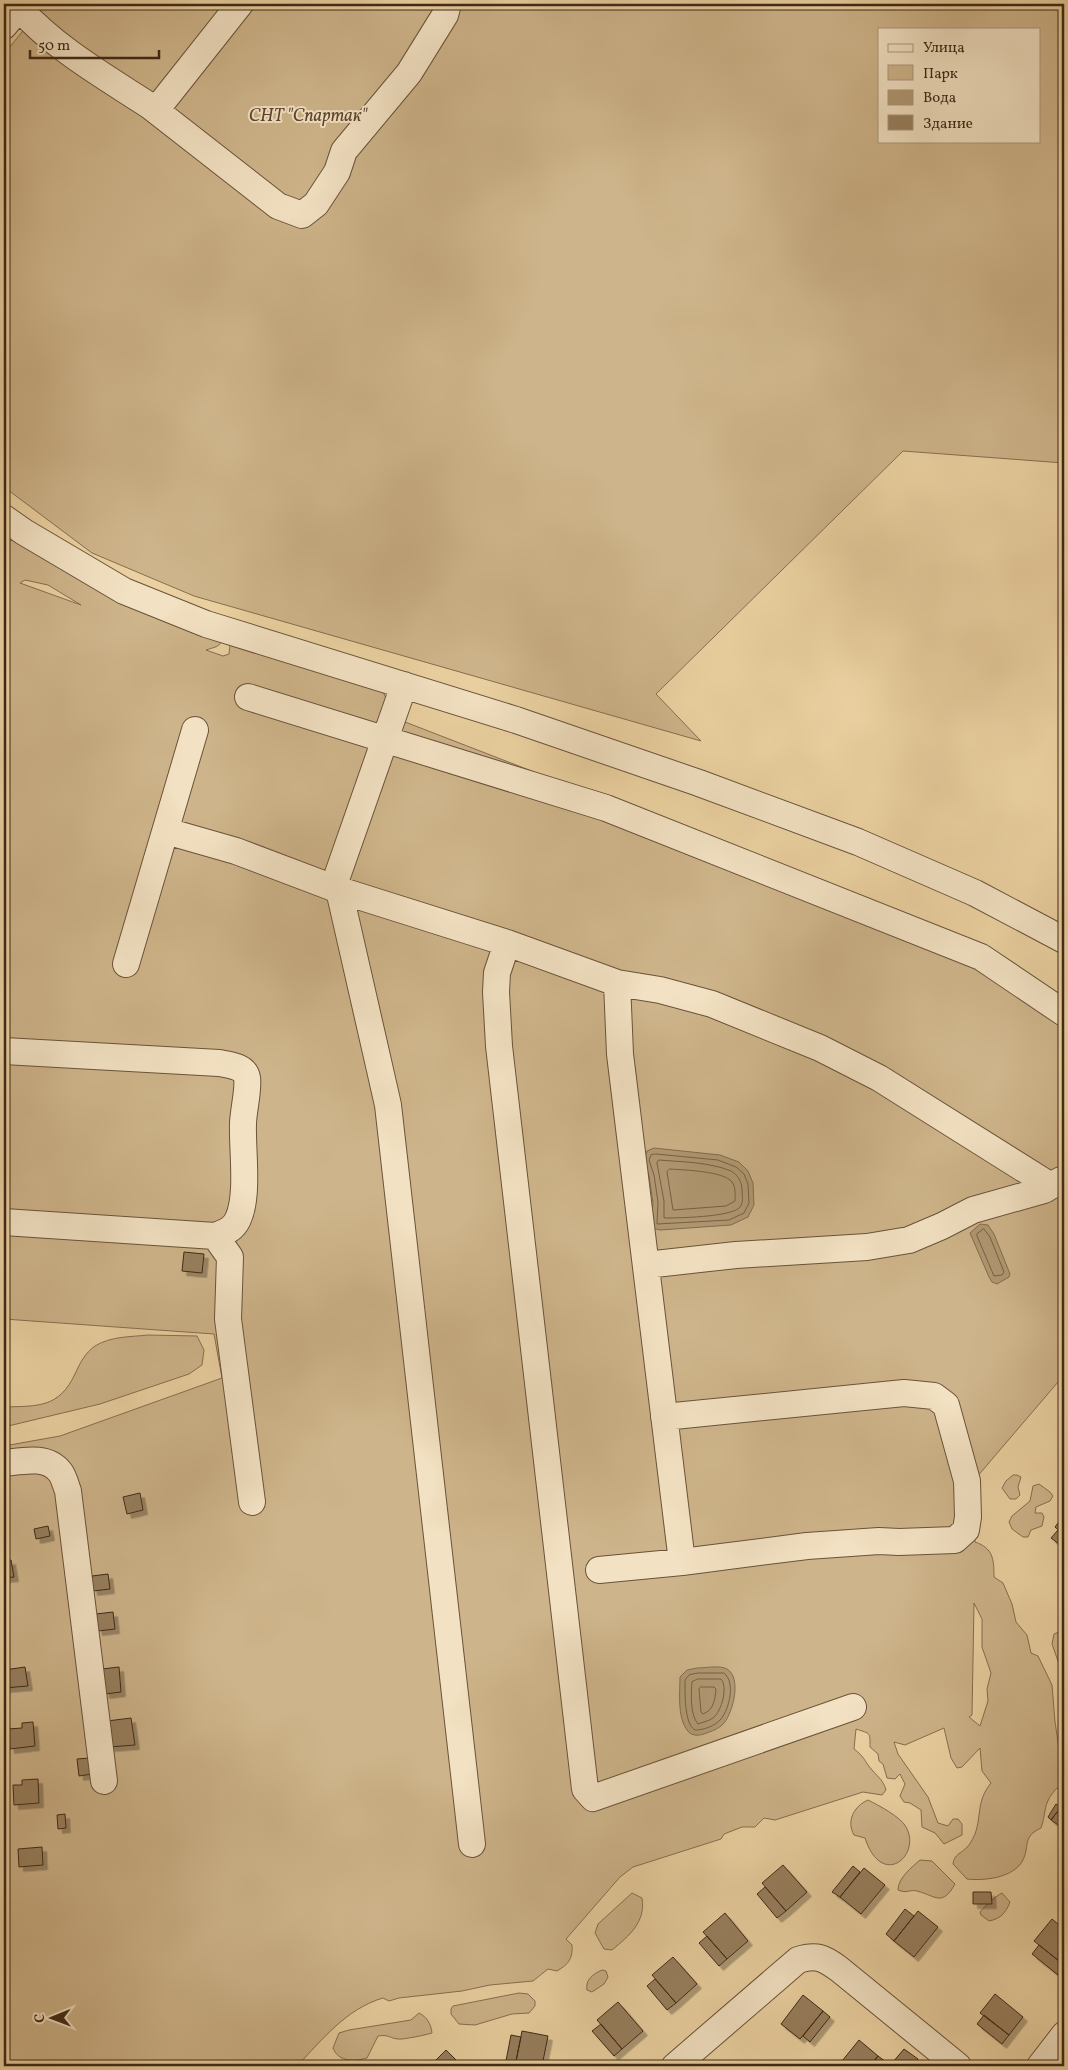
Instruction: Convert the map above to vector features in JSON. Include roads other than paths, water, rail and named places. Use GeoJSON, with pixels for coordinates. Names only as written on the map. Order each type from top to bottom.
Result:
{"type":"FeatureCollection","features":[{"type":"Feature","properties":{"kind":"street"},"geometry":{"type":"LineString","coordinates":[[150,106],[160,105],[240,4]]}},
{"type":"Feature","properties":{"kind":"street"},"geometry":{"type":"LineString","coordinates":[[14,13],[33,23],[72,56],[150,106],[278,206],[302,215],[316,204],[337,172],[344,151],[409,73],[445,15],[448,4]]}},
{"type":"Feature","properties":{"kind":"street"},"geometry":{"type":"LineString","coordinates":[[6,527],[124,591],[206,624],[534,726],[858,842],[975,893],[1064,940]]}},
{"type":"Feature","properties":{"kind":"street"},"geometry":{"type":"LineString","coordinates":[[404,685],[336,889],[388,1105],[472,1844]]}},
{"type":"Feature","properties":{"kind":"street"},"geometry":{"type":"LineString","coordinates":[[248,697],[606,808],[892,920],[981,957],[1064,1013]]}},
{"type":"Feature","properties":{"kind":"street"},"geometry":{"type":"LineString","coordinates":[[126,964],[195,730]]}},
{"type":"Feature","properties":{"kind":"street"},"geometry":{"type":"LineString","coordinates":[[166,831],[236,851],[336,889],[507,943],[617,983],[660,990],[712,1004],[820,1048],[879,1078],[1058,1182]]}},
{"type":"Feature","properties":{"kind":"street"},"geometry":{"type":"LineString","coordinates":[[507,943],[497,973],[496,992],[499,1046],[585,1789],[593,1798],[854,1707]]}},
{"type":"Feature","properties":{"kind":"street"},"geometry":{"type":"LineString","coordinates":[[617,983],[620,1054],[682,1562]]}},
{"type":"Feature","properties":{"kind":"street"},"geometry":{"type":"LineString","coordinates":[[4,1051],[219,1063],[235,1066],[242,1070],[247,1078],[243,1124],[244,1187],[239,1218],[231,1230],[215,1236],[4,1222]]}},
{"type":"Feature","properties":{"kind":"street"},"geometry":{"type":"LineString","coordinates":[[646,1265],[736,1256],[867,1247],[909,1240],[973,1210],[1044,1190],[1058,1182]]}},
{"type":"Feature","properties":{"kind":"street"},"geometry":{"type":"LineString","coordinates":[[215,1236],[230,1257],[228,1319],[252,1502]]}},
{"type":"Feature","properties":{"kind":"street"},"geometry":{"type":"LineString","coordinates":[[599,1570],[682,1562],[807,1546],[879,1541],[955,1540],[966,1530],[968,1517],[967,1481],[946,1405],[934,1396],[904,1393],[664,1417]]}},
{"type":"Feature","properties":{"kind":"street"},"geometry":{"type":"LineString","coordinates":[[4,1463],[36,1460],[50,1464],[61,1473],[68,1491],[104,1781]]}},
{"type":"Feature","properties":{"kind":"street"},"geometry":{"type":"LineString","coordinates":[[675,2066],[798,1960],[810,1956],[825,1959],[839,1969],[958,2066]]}},
{"type":"Feature","properties":{"kind":"street"},"geometry":{"type":"LineString","coordinates":[[1040,2066],[1064,2035]]}},
{"type":"Feature","properties":{"kind":"water"},"geometry":{"type":"Polygon","coordinates":[[[654,1148],[720,1155],[739,1162],[748,1171],[753,1183],[754,1205],[748,1217],[731,1225],[660,1230],[652,1228],[653,1203],[644,1159],[647,1151],[654,1148]]]}},
{"type":"Feature","properties":{"kind":"water"},"geometry":{"type":"Polygon","coordinates":[[[980,1224],[988,1225],[994,1234],[1010,1274],[1009,1277],[997,1284],[992,1282],[989,1277],[970,1233],[980,1224]]]}},
{"type":"Feature","properties":{"kind":"water"},"geometry":{"type":"Polygon","coordinates":[[[717,1667],[727,1669],[732,1673],[735,1687],[733,1703],[724,1723],[715,1730],[697,1735],[689,1732],[684,1725],[680,1711],[680,1677],[687,1670],[717,1667]]]}},
{"type":"Feature","properties":{"kind":"park label","name":"СНТ \"Спартак\""},"geometry":{"type":"Point","coordinates":[308,115]}}]}
